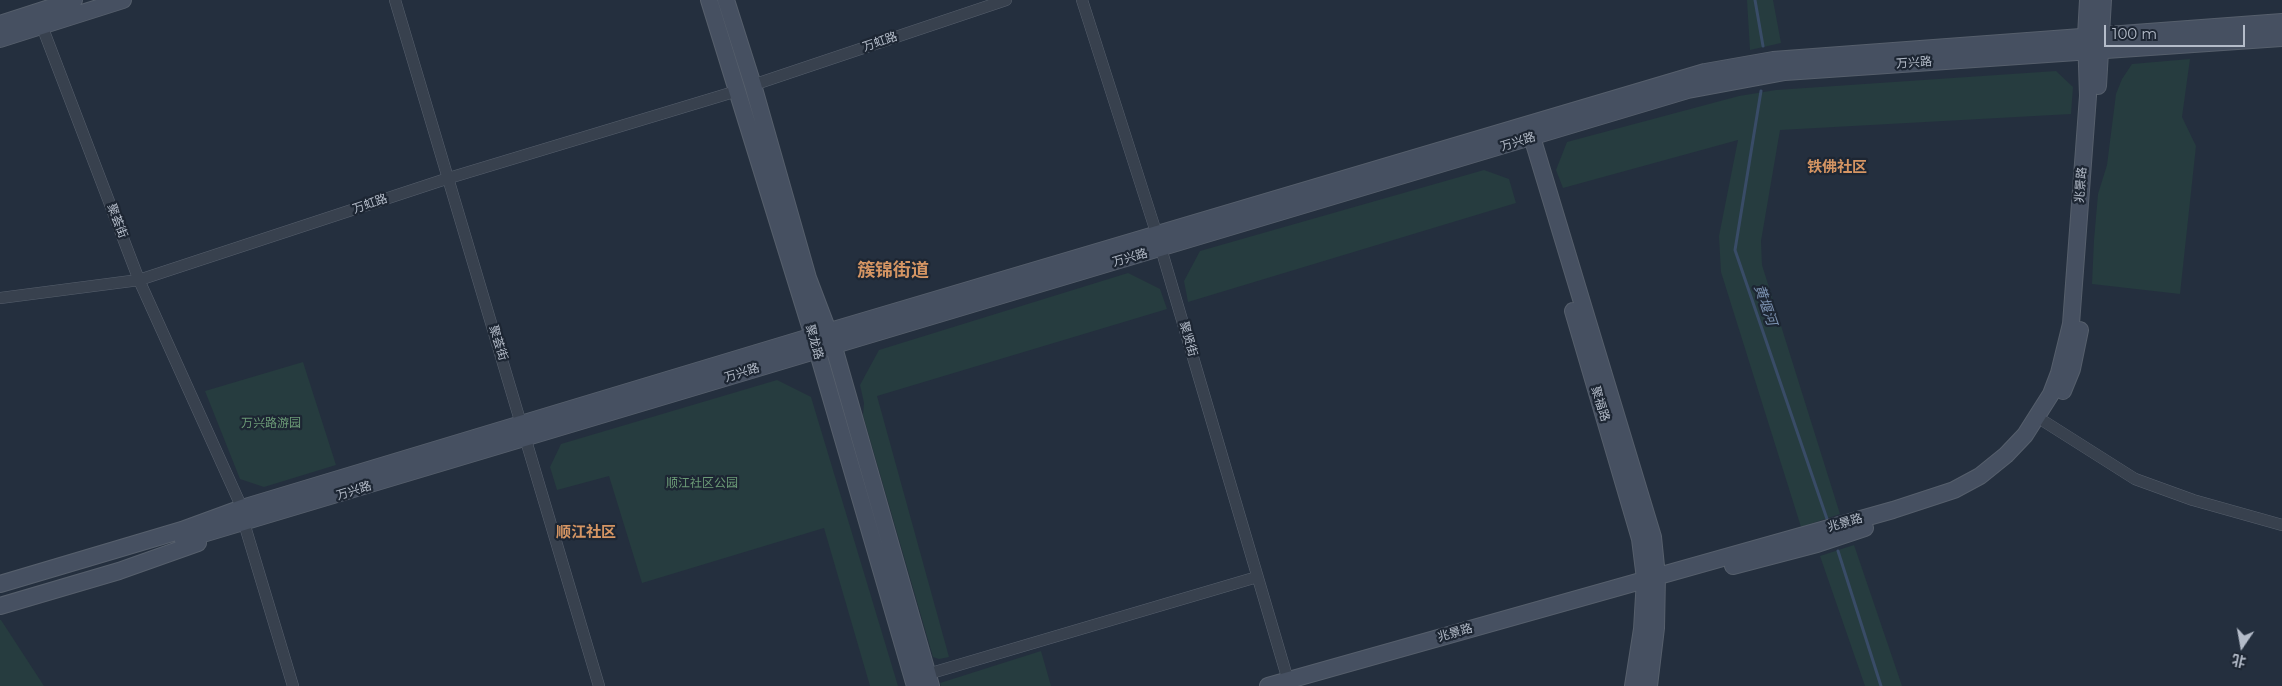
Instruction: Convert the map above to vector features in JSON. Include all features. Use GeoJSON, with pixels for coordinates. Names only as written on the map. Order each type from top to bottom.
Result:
{"type":"FeatureCollection","features":[{"type":"Feature","properties":{"kind":"main road"},"geometry":{"type":"LineString","coordinates":[[0,40],[74,0]]}},
{"type":"Feature","properties":{"kind":"main road"},"geometry":{"type":"LineString","coordinates":[[0,24],[39,19],[124,0]]}},
{"type":"Feature","properties":{"kind":"main road","name":"聚龙路"},"geometry":{"type":"LineString","coordinates":[[709,0],[737,91],[822,341],[930,680]]}},
{"type":"Feature","properties":{"kind":"main road","name":"聚龙路"},"geometry":{"type":"LineString","coordinates":[[726,0],[753,85],[808,278],[822,341],[915,686]]}},
{"type":"Feature","properties":{"kind":"main road"},"geometry":{"type":"LineString","coordinates":[[2088,0],[2094,43]]}},
{"type":"Feature","properties":{"kind":"main road"},"geometry":{"type":"LineString","coordinates":[[2094,43],[2103,0]]}},
{"type":"Feature","properties":{"kind":"main road"},"geometry":{"type":"LineString","coordinates":[[2094,43],[2282,22]]}},
{"type":"Feature","properties":{"kind":"main road","name":"万兴路"},"geometry":{"type":"LineString","coordinates":[[0,594],[71,567],[822,341],[1525,132],[1688,90],[1765,76],[2094,43],[2282,38]]}},
{"type":"Feature","properties":{"kind":"main road","name":"兆景路"},"geometry":{"type":"LineString","coordinates":[[1268,686],[1651,583],[1817,544],[1952,502],[1987,484],[2017,460],[2060,399],[2072,369],[2082,324],[2094,43]]}},
{"type":"Feature","properties":{"kind":"main road","name":"兆景路"},"geometry":{"type":"LineString","coordinates":[[1304,686],[1651,583],[1954,490],[1980,476],[2006,455],[2025,436],[2053,387],[2059,373],[2071,324],[2088,96],[2094,43]]}},
{"type":"Feature","properties":{"kind":"main road","name":"聚福路"},"geometry":{"type":"LineString","coordinates":[[1525,132],[1651,583],[1633,686]]}},
{"type":"Feature","properties":{"kind":"main road"},"geometry":{"type":"LineString","coordinates":[[0,573],[144,530],[243,516]]}},
{"type":"Feature","properties":{"kind":"main road"},"geometry":{"type":"LineString","coordinates":[[0,606],[186,549],[243,516]]}},
{"type":"Feature","properties":{"kind":"main road"},"geometry":{"type":"LineString","coordinates":[[0,584],[71,567]]}},
{"type":"Feature","properties":{"kind":"main road"},"geometry":{"type":"LineString","coordinates":[[1649,686],[1656,628],[1651,583]]}},
{"type":"Feature","properties":{"kind":"street","name":"聚荟街"},"geometry":{"type":"LineString","coordinates":[[396,0],[599,686]]}},
{"type":"Feature","properties":{"kind":"street","name":"万虹路"},"geometry":{"type":"LineString","coordinates":[[753,85],[1006,0]]}},
{"type":"Feature","properties":{"kind":"street","name":"聚贤街"},"geometry":{"type":"LineString","coordinates":[[1082,0],[1159,242],[1288,680]]}},
{"type":"Feature","properties":{"kind":"street","name":"聚荟街"},"geometry":{"type":"LineString","coordinates":[[39,19],[139,280],[243,516],[293,686]]}},
{"type":"Feature","properties":{"kind":"street","name":"万虹路"},"geometry":{"type":"LineString","coordinates":[[0,298],[139,280],[449,178],[737,91]]}},
{"type":"Feature","properties":{"kind":"street"},"geometry":{"type":"LineString","coordinates":[[2045,422],[2136,479],[2178,496],[2282,525]]}},
{"type":"Feature","properties":{"kind":"street"},"geometry":{"type":"LineString","coordinates":[[930,680],[1257,577]]}},
{"type":"Feature","properties":{"kind":"green space"},"geometry":{"type":"Polygon","coordinates":[[[1747,0],[1773,0],[1781,43],[1750,50],[1747,0]]]}},
{"type":"Feature","properties":{"kind":"green space"},"geometry":{"type":"Polygon","coordinates":[[[2190,59],[2182,117],[2196,146],[2180,294],[2092,284],[2098,194],[2107,165],[2116,94],[2122,79],[2132,64],[2190,59]]]}},
{"type":"Feature","properties":{"kind":"green space"},"geometry":{"type":"Polygon","coordinates":[[[2056,71],[2073,87],[2071,114],[1780,130],[1761,241],[1762,265],[1840,514],[1801,527],[1721,272],[1719,236],[1738,140],[1563,188],[1556,170],[1567,142],[1739,96],[1776,90],[2056,71]]]}},
{"type":"Feature","properties":{"kind":"green space"},"geometry":{"type":"Polygon","coordinates":[[[1484,170],[1509,179],[1516,203],[1188,302],[1184,281],[1200,251],[1484,170]]]}},
{"type":"Feature","properties":{"kind":"green space"},"geometry":{"type":"Polygon","coordinates":[[[1128,273],[1160,289],[1167,309],[877,396],[949,657],[939,659],[933,657],[863,415],[864,403],[860,385],[879,350],[1128,273]]]}},
{"type":"Feature","properties":{"kind":"green space","name":"万兴路游园"},"geometry":{"type":"Polygon","coordinates":[[[303,362],[336,465],[264,487],[240,479],[205,391],[303,362]]]}},
{"type":"Feature","properties":{"kind":"green space","name":"顺江社区公园"},"geometry":{"type":"Polygon","coordinates":[[[777,380],[811,397],[898,686],[870,686],[824,528],[642,583],[609,476],[557,490],[550,467],[561,444],[777,380]]]}},
{"type":"Feature","properties":{"kind":"green space"},"geometry":{"type":"Polygon","coordinates":[[[1854,545],[1902,686],[1865,686],[1820,556],[1854,545]]]}},
{"type":"Feature","properties":{"kind":"green space"},"geometry":{"type":"Polygon","coordinates":[[[1,620],[44,686],[0,686],[1,620]]]}},
{"type":"Feature","properties":{"kind":"green space"},"geometry":{"type":"Polygon","coordinates":[[[1041,651],[1051,686],[941,686],[940,683],[1041,651]]]}},
{"type":"Feature","properties":{"kind":"waterway","name":"黄堰河"},"geometry":{"type":"LineString","coordinates":[[1755,0],[1763,46]]}},
{"type":"Feature","properties":{"kind":"waterway","name":"黄堰河"},"geometry":{"type":"LineString","coordinates":[[1761,91],[1735,250],[1827,519]]}},
{"type":"Feature","properties":{"kind":"waterway","name":"黄堰河"},"geometry":{"type":"LineString","coordinates":[[1838,551],[1881,686]]}},
{"type":"Feature","properties":{"kind":"district","name":"铁佛社区"},"geometry":{"type":"Point","coordinates":[1837,168]}},
{"type":"Feature","properties":{"kind":"district","name":"簇锦街道"},"geometry":{"type":"Point","coordinates":[893,271]}},
{"type":"Feature","properties":{"kind":"district","name":"顺江社区"},"geometry":{"type":"Point","coordinates":[586,533]}}]}
